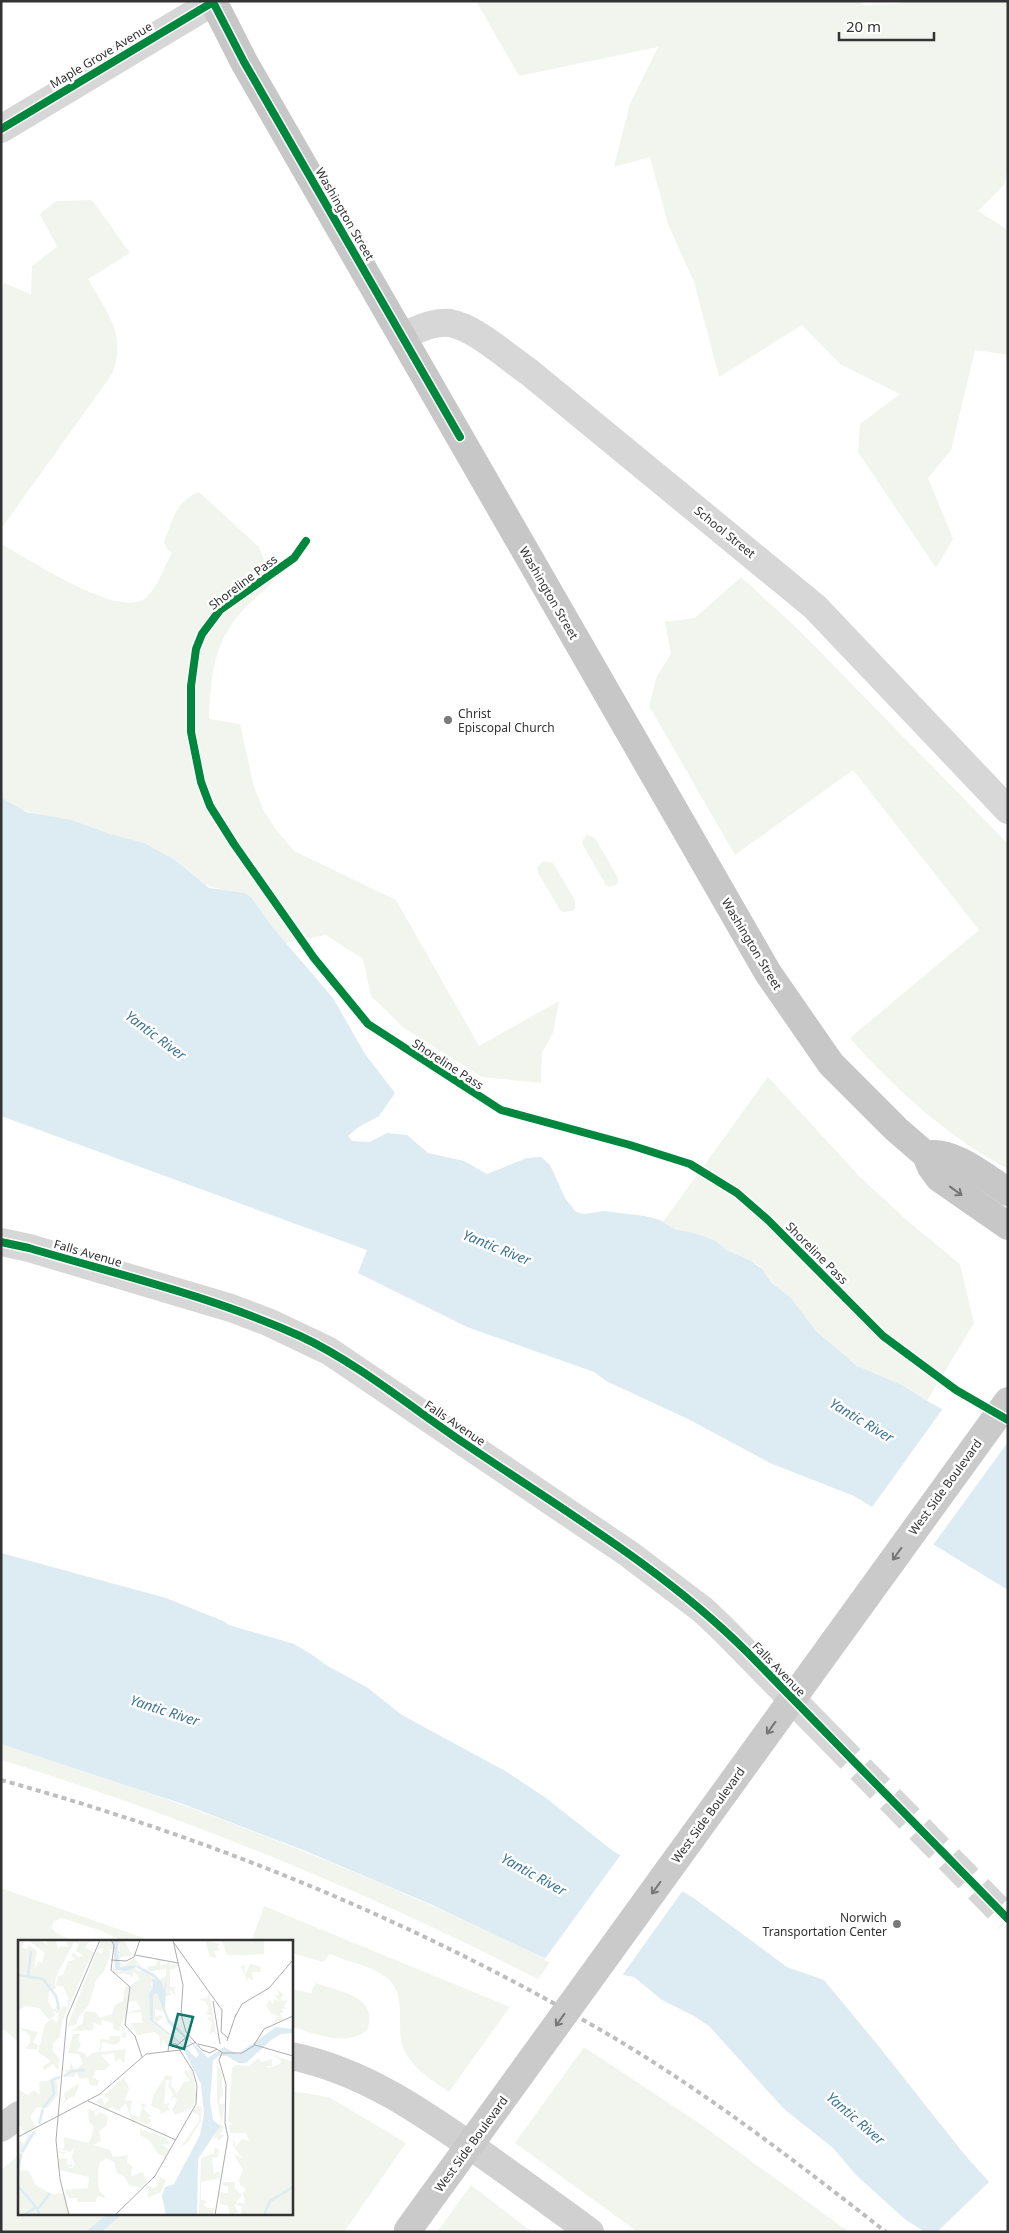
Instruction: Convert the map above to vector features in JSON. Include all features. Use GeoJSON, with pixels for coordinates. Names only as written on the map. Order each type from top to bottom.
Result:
{"type":"FeatureCollection","features":[{"type":"Feature","properties":{"kind":"highway","name":"Washington Street"},"geometry":{"type":"LineString","coordinates":[[213,2],[244,62],[768,974],[831,1064],[926,1155],[931,1167],[939,1178],[1008,1226]]}},
{"type":"Feature","properties":{"kind":"highway"},"geometry":{"type":"LineString","coordinates":[[926,1155],[940,1154],[953,1158],[1008,1192]]}},
{"type":"Feature","properties":{"kind":"main road","name":"West Side Boulevard"},"geometry":{"type":"LineString","coordinates":[[408,2230],[1008,1401]]}},
{"type":"Feature","properties":{"kind":"main road"},"geometry":{"type":"LineString","coordinates":[[292,2056],[337,2069],[373,2084],[406,2102],[590,2232]]}},
{"type":"Feature","properties":{"kind":"main road"},"geometry":{"type":"LineString","coordinates":[[1,2128],[18,2115]]}},
{"type":"Feature","properties":{"kind":"street","name":"Maple Grove Avenue"},"geometry":{"type":"LineString","coordinates":[[1,129],[213,2]]}},
{"type":"Feature","properties":{"kind":"street","name":"School Street"},"geometry":{"type":"LineString","coordinates":[[402,336],[424,326],[450,323],[465,328],[529,372],[815,608],[1008,810]]}},
{"type":"Feature","properties":{"kind":"street","name":"Falls Avenue"},"geometry":{"type":"LineString","coordinates":[[1,1242],[38,1250],[231,1308],[268,1322],[330,1351],[629,1554],[681,1593],[723,1628],[831,1740]]}},
{"type":"Feature","properties":{"kind":"shaded area"},"geometry":{"type":"Polygon","coordinates":[[[476,1],[858,1],[863,5],[900,4],[901,1],[1008,1],[1008,163],[1005,184],[978,211],[1008,230],[1008,355],[975,350],[951,450],[928,478],[953,539],[936,568],[858,452],[860,424],[900,394],[840,364],[802,325],[719,377],[694,282],[668,224],[650,157],[614,167],[630,104],[658,47],[519,76],[476,1]]]}},
{"type":"Feature","properties":{"kind":"shaded area"},"geometry":{"type":"Polygon","coordinates":[[[92,200],[130,253],[88,279],[113,324],[118,347],[116,360],[112,374],[1,529],[1,288],[4,283],[31,294],[32,266],[57,247],[40,214],[56,201],[92,200]]]}},
{"type":"Feature","properties":{"kind":"shaded area"},"geometry":{"type":"Polygon","coordinates":[[[199,492],[259,547],[273,582],[232,623],[219,648],[211,689],[209,719],[240,724],[254,787],[263,809],[274,827],[294,851],[396,900],[479,1046],[559,1001],[553,1033],[542,1053],[541,1083],[482,1077],[404,1028],[371,996],[363,959],[326,935],[284,943],[251,897],[205,885],[175,860],[156,850],[86,826],[17,809],[1,799],[1,544],[51,573],[94,594],[114,601],[131,603],[144,599],[153,590],[172,553],[167,549],[164,542],[176,512],[185,500],[199,492]]]}},
{"type":"Feature","properties":{"kind":"shaded area"},"geometry":{"type":"Polygon","coordinates":[[[741,577],[800,631],[1008,844],[1008,1169],[964,1142],[923,1111],[850,1038],[979,930],[853,770],[735,855],[649,706],[657,676],[671,654],[665,622],[695,618],[741,577]]]}},
{"type":"Feature","properties":{"kind":"shaded area"},"geometry":{"type":"Polygon","coordinates":[[[587,835],[595,838],[618,878],[618,884],[609,887],[606,885],[583,845],[582,841],[587,835]]]}},
{"type":"Feature","properties":{"kind":"shaded area"},"geometry":{"type":"Polygon","coordinates":[[[543,861],[553,863],[575,900],[573,911],[563,912],[560,910],[538,873],[538,866],[543,861]]]}},
{"type":"Feature","properties":{"kind":"shaded area"},"geometry":{"type":"Polygon","coordinates":[[[768,1077],[859,1176],[909,1222],[960,1264],[974,1323],[927,1401],[904,1386],[865,1371],[846,1357],[806,1322],[790,1297],[774,1284],[758,1265],[726,1250],[712,1240],[694,1233],[674,1229],[663,1222],[768,1077]]]}},
{"type":"Feature","properties":{"kind":"shaded area"},"geometry":{"type":"Polygon","coordinates":[[[1,1744],[142,1790],[280,1842],[417,1899],[551,1961],[538,1979],[407,1915],[274,1858],[140,1806],[1,1760],[1,1744]]]}},
{"type":"Feature","properties":{"kind":"shaded area"},"geometry":{"type":"Polygon","coordinates":[[[1,1888],[149,1940],[120,1940],[102,1931],[62,1918],[53,1922],[52,1928],[55,1932],[70,1940],[18,1940],[18,2042],[1,2027],[1,1888]]]}},
{"type":"Feature","properties":{"kind":"shaded area"},"geometry":{"type":"Polygon","coordinates":[[[264,1906],[510,2007],[449,2092],[423,2073],[411,2061],[403,2047],[400,2031],[399,1998],[392,1983],[386,1977],[371,1969],[330,1954],[323,1962],[292,1953],[292,1940],[252,1940],[264,1906]]]}},
{"type":"Feature","properties":{"kind":"shaded area"},"geometry":{"type":"Polygon","coordinates":[[[315,1983],[345,1992],[362,2002],[368,2009],[367,2030],[349,2038],[340,2039],[292,2027],[292,1989],[311,1993],[315,1983]]]}},
{"type":"Feature","properties":{"kind":"shaded area"},"geometry":{"type":"Polygon","coordinates":[[[584,2047],[699,2123],[849,2232],[638,2232],[515,2143],[584,2047]]]}},
{"type":"Feature","properties":{"kind":"shaded area"},"geometry":{"type":"Polygon","coordinates":[[[292,2091],[329,2097],[406,2143],[344,2232],[1,2232],[1,2170],[18,2156],[18,2216],[292,2216],[292,2091]]]}},
{"type":"Feature","properties":{"kind":"shaded area"},"geometry":{"type":"Polygon","coordinates":[[[471,2185],[532,2232],[437,2232],[471,2185]]]}},
{"type":"Feature","properties":{"kind":"water","name":"Yantic River"},"geometry":{"type":"Polygon","coordinates":[[[1,798],[26,812],[71,820],[110,834],[144,843],[175,860],[209,888],[244,893],[251,897],[274,929],[333,998],[365,1054],[395,1093],[379,1116],[357,1128],[348,1136],[352,1141],[370,1142],[387,1133],[407,1135],[428,1153],[464,1161],[487,1174],[527,1158],[541,1157],[550,1165],[565,1198],[576,1212],[584,1214],[604,1211],[645,1216],[660,1220],[674,1229],[694,1233],[716,1241],[726,1250],[749,1260],[762,1269],[772,1283],[790,1297],[816,1331],[857,1366],[904,1386],[927,1401],[1008,1444],[1008,1590],[854,1496],[770,1463],[688,1419],[606,1381],[594,1372],[467,1327],[358,1273],[367,1250],[1,1116],[1,798]]]}},
{"type":"Feature","properties":{"kind":"water","name":"Yantic River"},"geometry":{"type":"Polygon","coordinates":[[[1,1553],[166,1598],[229,1625],[294,1644],[326,1665],[368,1688],[402,1715],[507,1772],[546,1798],[613,1851],[692,1897],[787,1967],[824,1980],[964,2154],[1008,2203],[1008,2232],[925,2232],[906,2220],[857,2176],[833,2148],[784,2109],[709,2026],[662,2000],[634,1977],[551,1961],[430,1904],[308,1852],[183,1804],[1,1744],[1,1553]]]}},
{"type":"Feature","properties":{"kind":"pier"},"geometry":{"type":"Polygon","coordinates":[[[944,1407],[1008,1442],[931,1548],[870,1510],[944,1407]]]}},
{"type":"Feature","properties":{"kind":"pier"},"geometry":{"type":"Polygon","coordinates":[[[622,1853],[684,1889],[621,1977],[544,1960],[622,1853]]]}},
{"type":"Feature","properties":{"kind":"pier"},"geometry":{"type":"Polygon","coordinates":[[[991,2180],[1008,2199],[1008,2232],[937,2232],[991,2180]]]}},
{"type":"Feature","properties":{"kind":"waterway"},"geometry":{"type":"LineString","coordinates":[[93,2232],[113,2216]]}},
{"type":"Feature","properties":{"kind":"tunnel"},"geometry":{"type":"LineString","coordinates":[[831,1739],[1008,1919]]}},
{"type":"Feature","properties":{"kind":"railway"},"geometry":{"type":"LineString","coordinates":[[1,1780],[82,1804],[240,1858],[393,1922],[469,1958],[543,1997],[651,2061],[754,2131],[886,2232]]}},
{"type":"Feature","properties":{"kind":"cycle path"},"geometry":{"type":"LineString","coordinates":[[1,129],[213,2],[244,62],[460,437]]}},
{"type":"Feature","properties":{"kind":"cycle path","name":"Shoreline Pass"},"geometry":{"type":"LineString","coordinates":[[306,541],[294,558],[220,610],[202,634],[196,649],[191,686],[191,732],[201,782],[210,806],[234,844],[314,958],[368,1024],[501,1110],[630,1145],[690,1164],[737,1193],[768,1220],[883,1336],[956,1390],[1008,1420]]}},
{"type":"Feature","properties":{"kind":"cycle path"},"geometry":{"type":"LineString","coordinates":[[1,1242],[132,1277],[234,1310],[300,1336],[363,1372],[464,1443],[611,1541],[647,1567],[715,1622],[747,1652],[1008,1919]]}},
{"type":"Feature","properties":{"kind":"place","name":"Christ Episcopal Church"},"geometry":{"type":"Point","coordinates":[448,720]}},
{"type":"Feature","properties":{"kind":"place","name":"Norwich Transportation Center"},"geometry":{"type":"Point","coordinates":[897,1924]}}]}
